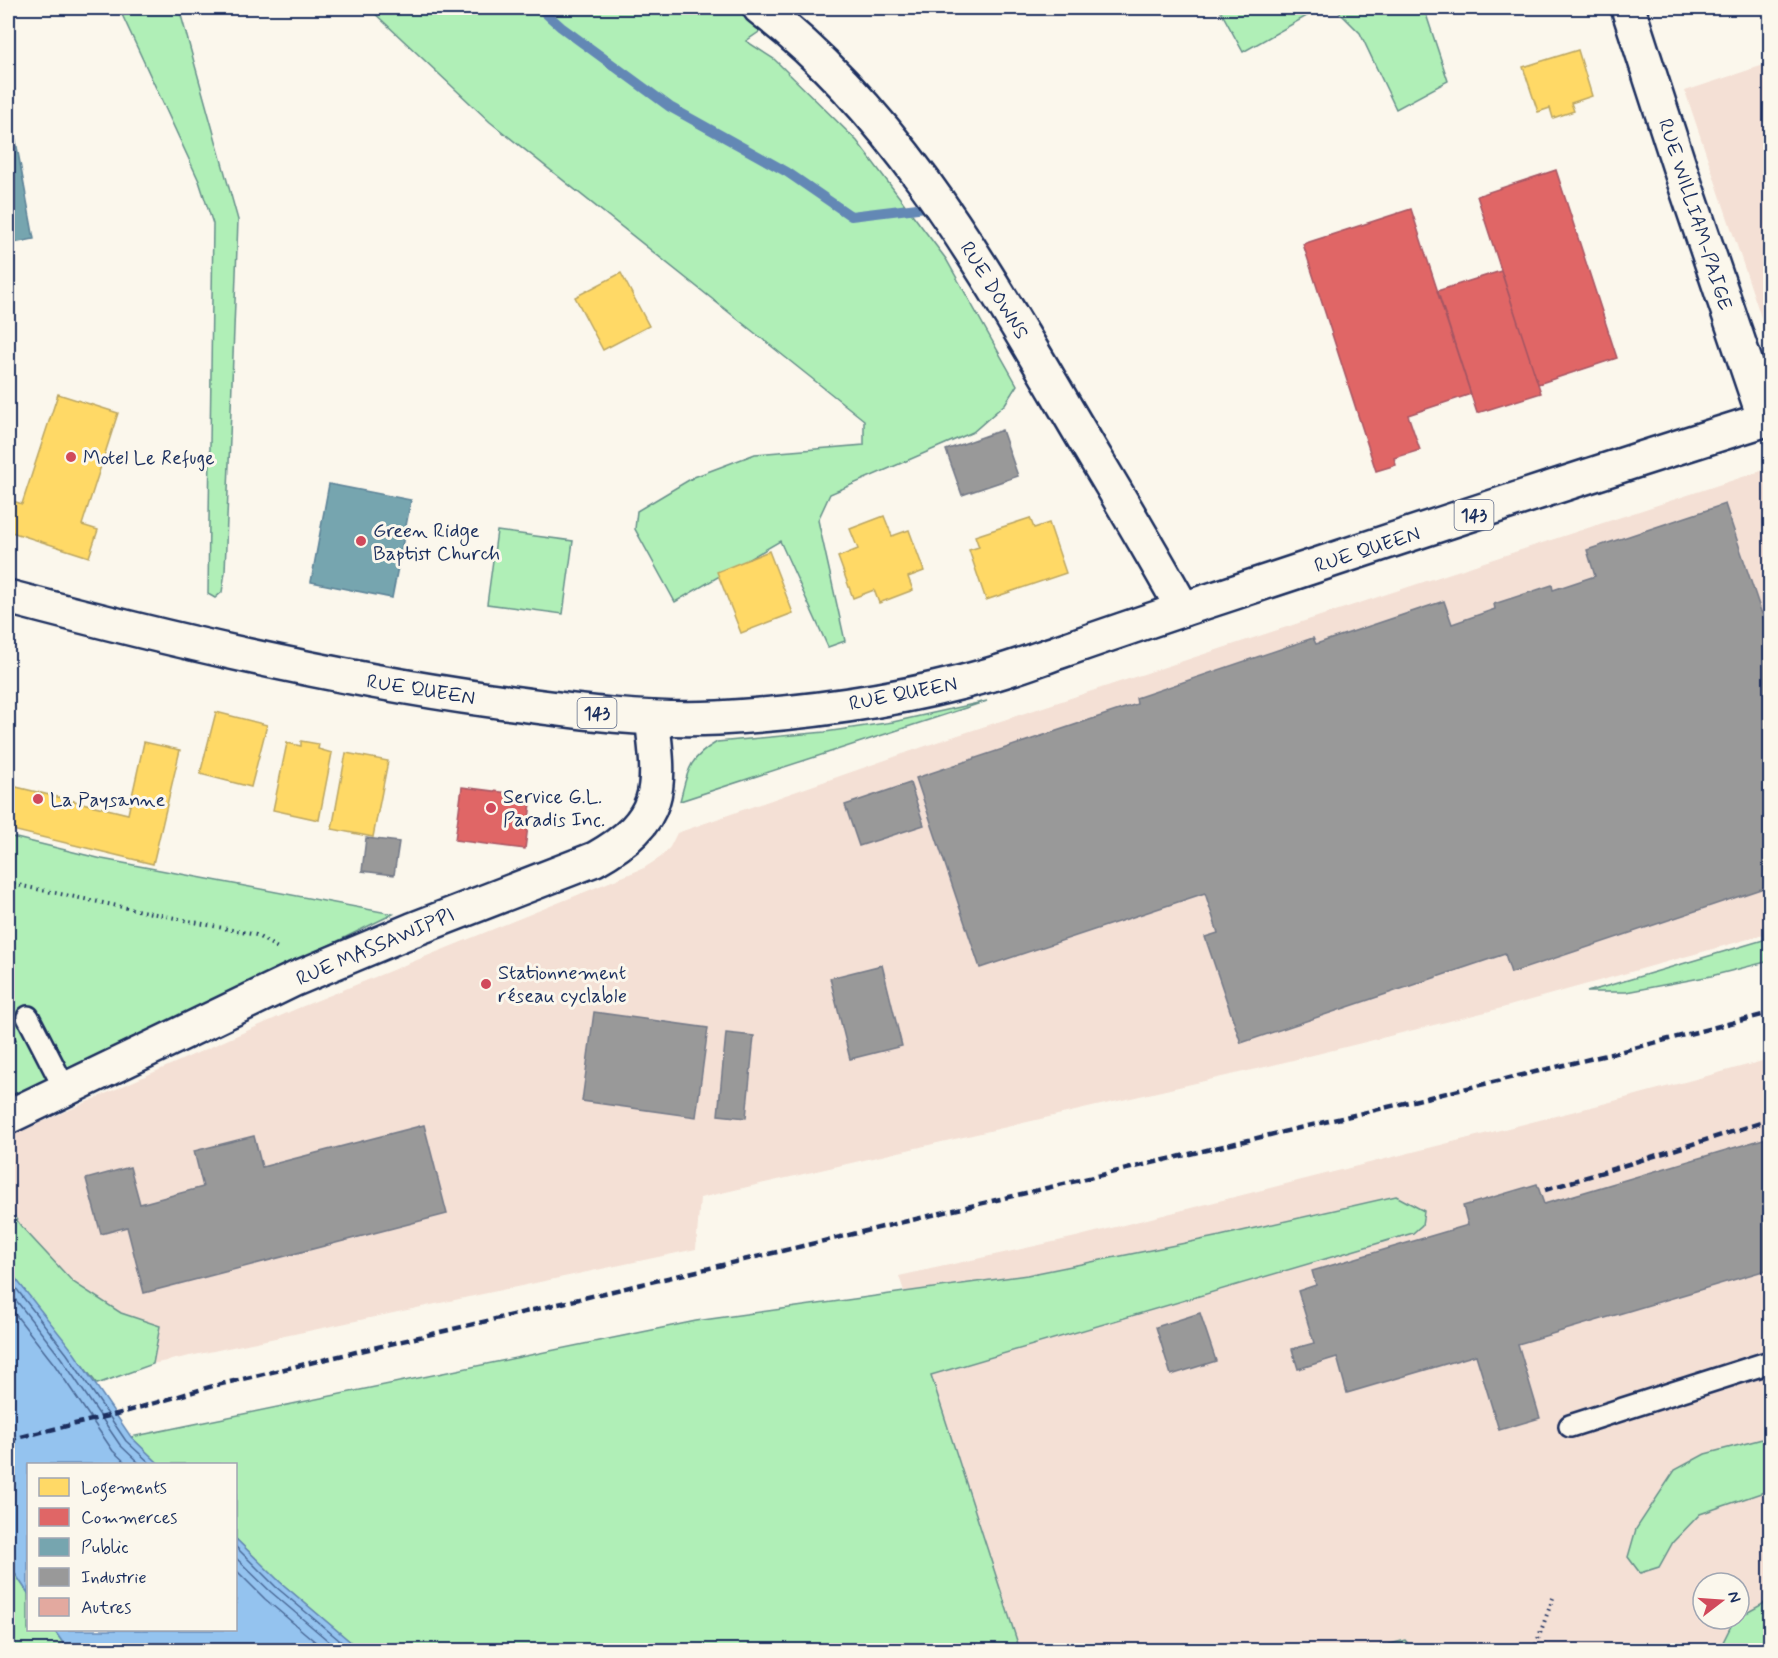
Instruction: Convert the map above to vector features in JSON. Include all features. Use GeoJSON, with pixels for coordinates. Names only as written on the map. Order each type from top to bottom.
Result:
{"type":"FeatureCollection","features":[{"type":"Feature","properties":{"kind":"street","name":"RUE DOWNS"},"geometry":{"type":"LineString","coordinates":[[760,8],[792,32],[835,74],[923,177],[992,282],[1183,609]]}},
{"type":"Feature","properties":{"kind":"street","name":"RUE WILLIAM-PAIGE"},"geometry":{"type":"LineString","coordinates":[[1628,8],[1768,419]]}},
{"type":"Feature","properties":{"kind":"street","name":"RUE QUEEN"},"geometry":{"type":"LineString","coordinates":[[8,597],[159,636],[331,674],[426,691],[554,709],[652,718],[739,716],[818,709],[889,698],[990,675],[1183,609],[1768,419]]}},
{"type":"Feature","properties":{"kind":"street","name":"RUE MASSAWIPPI"},"geometry":{"type":"LineString","coordinates":[[8,1117],[295,979],[412,930],[595,859],[613,849],[646,819],[658,784],[652,718]]}},
{"type":"Feature","properties":{"kind":"lane"},"geometry":{"type":"LineString","coordinates":[[28,1017],[65,1089]]}},
{"type":"Feature","properties":{"kind":"lane"},"geometry":{"type":"LineString","coordinates":[[1570,1426],[1770,1362]]}},
{"type":"Feature","properties":{"kind":"path"},"geometry":{"type":"LineString","coordinates":[[8,883],[256,934]]}},
{"type":"Feature","properties":{"kind":"path"},"geometry":{"type":"LineString","coordinates":[[1534,1650],[1553,1598]]}},
{"type":"Feature","properties":{"kind":"shaded area"},"geometry":{"type":"Polygon","coordinates":[[[1770,63],[1770,344],[1685,91],[1770,63]]]}},
{"type":"Feature","properties":{"kind":"shaded area"},"geometry":{"type":"Polygon","coordinates":[[[1770,468],[1770,933],[1502,1008],[1265,1067],[700,1198],[696,1249],[119,1371],[8,1225],[8,1137],[296,1009],[644,868],[661,857],[670,847],[677,833],[937,742],[1770,468]]]}},
{"type":"Feature","properties":{"kind":"shaded area"},"geometry":{"type":"Polygon","coordinates":[[[1770,1059],[1770,1650],[1413,1650],[1404,1641],[1368,1650],[1020,1650],[899,1276],[1076,1237],[1599,1105],[1770,1059]]]}},
{"type":"Feature","properties":{"kind":"green space"},"geometry":{"type":"Polygon","coordinates":[[[119,8],[179,8],[238,220],[225,572],[222,592],[215,598],[208,594],[213,224],[199,181],[119,8]]]}},
{"type":"Feature","properties":{"kind":"green space"},"geometry":{"type":"Polygon","coordinates":[[[369,8],[794,8],[746,41],[774,59],[857,141],[946,259],[1017,385],[1005,404],[973,432],[830,494],[818,520],[845,641],[828,647],[780,541],[675,602],[635,529],[637,511],[694,477],[755,454],[864,445],[864,420],[490,122],[369,8]]]}},
{"type":"Feature","properties":{"kind":"green space"},"geometry":{"type":"Polygon","coordinates":[[[1219,8],[1321,8],[1243,52],[1219,8]]]}},
{"type":"Feature","properties":{"kind":"green space"},"geometry":{"type":"Polygon","coordinates":[[[1335,8],[1424,8],[1448,81],[1396,109],[1360,33],[1335,8]]]}},
{"type":"Feature","properties":{"kind":"green space"},"geometry":{"type":"Polygon","coordinates":[[[497,531],[573,541],[563,614],[487,604],[497,531]]]}},
{"type":"Feature","properties":{"kind":"green space"},"geometry":{"type":"Polygon","coordinates":[[[987,701],[680,801],[691,766],[700,754],[717,742],[825,732],[893,722],[987,701]]]}},
{"type":"Feature","properties":{"kind":"green space"},"geometry":{"type":"Polygon","coordinates":[[[8,836],[102,859],[393,914],[8,1102],[8,836]]]}},
{"type":"Feature","properties":{"kind":"green space"},"geometry":{"type":"Polygon","coordinates":[[[1770,938],[1770,961],[1711,976],[1626,992],[1587,992],[1770,938]]]}},
{"type":"Feature","properties":{"kind":"green space"},"geometry":{"type":"Polygon","coordinates":[[[1396,1196],[1424,1211],[1422,1225],[1413,1233],[931,1375],[1020,1650],[360,1650],[280,1582],[237,1540],[237,1463],[158,1463],[131,1437],[696,1321],[1027,1275],[1220,1236],[1396,1196]]]}},
{"type":"Feature","properties":{"kind":"green space"},"geometry":{"type":"Polygon","coordinates":[[[8,1208],[21,1226],[73,1282],[121,1313],[160,1326],[153,1364],[97,1384],[8,1269],[8,1208]]]}},
{"type":"Feature","properties":{"kind":"green space"},"geometry":{"type":"Polygon","coordinates":[[[1770,1437],[1770,1490],[1700,1514],[1673,1542],[1659,1567],[1640,1573],[1628,1557],[1636,1529],[1675,1470],[1705,1454],[1770,1437]]]}},
{"type":"Feature","properties":{"kind":"green space"},"geometry":{"type":"Polygon","coordinates":[[[8,1563],[27,1592],[27,1631],[55,1631],[68,1650],[8,1650],[8,1563]]]}},
{"type":"Feature","properties":{"kind":"green space"},"geometry":{"type":"Polygon","coordinates":[[[1770,1600],[1770,1650],[1719,1650],[1728,1631],[1751,1631],[1751,1610],[1770,1600]]]}},
{"type":"Feature","properties":{"kind":"green space"},"geometry":{"type":"Polygon","coordinates":[[[1405,1640],[1413,1650],[1368,1650],[1405,1640]]]}},
{"type":"Feature","properties":{"kind":"water"},"geometry":{"type":"Polygon","coordinates":[[[8,1269],[72,1350],[131,1437],[158,1463],[27,1463],[27,1592],[8,1563],[8,1269]]]}},
{"type":"Feature","properties":{"kind":"water"},"geometry":{"type":"Polygon","coordinates":[[[237,1540],[280,1582],[360,1650],[68,1650],[55,1631],[237,1631],[237,1540]]]}},
{"type":"Feature","properties":{"kind":"building: Logements"},"geometry":{"type":"Polygon","coordinates":[[[1578,50],[1592,96],[1571,103],[1574,111],[1553,118],[1550,108],[1538,112],[1523,67],[1578,50]]]}},
{"type":"Feature","properties":{"kind":"building: Logements"},"geometry":{"type":"Polygon","coordinates":[[[621,273],[649,326],[603,350],[575,297],[621,273]]]}},
{"type":"Feature","properties":{"kind":"building: Logements","name":"Motel Le Refuge"},"geometry":{"type":"Polygon","coordinates":[[[58,394],[118,413],[82,525],[98,530],[89,557],[8,531],[10,500],[22,504],[58,394]]]}},
{"type":"Feature","properties":{"kind":"building: Logements"},"geometry":{"type":"Polygon","coordinates":[[[884,516],[892,536],[909,530],[924,571],[908,577],[913,590],[879,603],[874,590],[853,598],[838,557],[858,549],[850,529],[884,516]]]}},
{"type":"Feature","properties":{"kind":"building: Logements"},"geometry":{"type":"Polygon","coordinates":[[[1030,518],[1034,528],[1049,523],[1066,573],[986,600],[969,550],[979,547],[975,536],[1030,518]]]}},
{"type":"Feature","properties":{"kind":"building: Logements"},"geometry":{"type":"Polygon","coordinates":[[[769,551],[793,613],[741,633],[717,572],[769,551]]]}},
{"type":"Feature","properties":{"kind":"building: Logements"},"geometry":{"type":"Polygon","coordinates":[[[216,712],[267,725],[251,787],[200,774],[216,712]]]}},
{"type":"Feature","properties":{"kind":"building: Logements"},"geometry":{"type":"Polygon","coordinates":[[[301,741],[319,744],[318,749],[332,753],[319,820],[273,810],[287,743],[301,746],[301,741]]]}},
{"type":"Feature","properties":{"kind":"building: Logements","name":"La Paysanne"},"geometry":{"type":"Polygon","coordinates":[[[144,742],[180,750],[153,864],[8,829],[8,785],[128,814],[144,742]]]}},
{"type":"Feature","properties":{"kind":"building: Logements"},"geometry":{"type":"Polygon","coordinates":[[[346,753],[388,761],[373,837],[332,829],[346,753]]]}},
{"type":"Feature","properties":{"kind":"building: Commerces"},"geometry":{"type":"Polygon","coordinates":[[[1556,170],[1617,358],[1538,384],[1477,196],[1556,170]]]}},
{"type":"Feature","properties":{"kind":"building: Commerces"},"geometry":{"type":"Polygon","coordinates":[[[1411,209],[1471,394],[1408,415],[1420,450],[1394,458],[1396,465],[1376,471],[1303,244],[1411,209]]]}},
{"type":"Feature","properties":{"kind":"building: Commerces"},"geometry":{"type":"Polygon","coordinates":[[[1501,271],[1541,393],[1477,413],[1437,291],[1501,271]]]}},
{"type":"Feature","properties":{"kind":"building: Commerces"},"geometry":{"type":"Polygon","coordinates":[[[462,787],[532,796],[525,849],[455,840],[462,787]]]}},
{"type":"Feature","properties":{"kind":"building: Public"},"geometry":{"type":"Polygon","coordinates":[[[8,98],[34,239],[8,244],[8,98]]]}},
{"type":"Feature","properties":{"kind":"building: Public","name":"Green Ridge Baptist Church"},"geometry":{"type":"Polygon","coordinates":[[[329,484],[411,500],[392,598],[311,582],[329,484]]]}},
{"type":"Feature","properties":{"kind":"building: Industrie"},"geometry":{"type":"Polygon","coordinates":[[[1002,430],[1018,476],[962,495],[946,450],[1002,430]]]}},
{"type":"Feature","properties":{"kind":"building: Industrie"},"geometry":{"type":"Polygon","coordinates":[[[1725,504],[1770,638],[1770,886],[1511,973],[1505,954],[1241,1043],[1205,937],[1218,933],[1205,893],[980,968],[916,778],[1137,704],[1136,698],[1313,638],[1316,644],[1444,601],[1452,624],[1495,609],[1494,604],[1552,585],[1553,590],[1595,576],[1587,550],[1725,504]]]}},
{"type":"Feature","properties":{"kind":"building: Industrie"},"geometry":{"type":"Polygon","coordinates":[[[910,783],[924,825],[859,846],[845,805],[910,783]]]}},
{"type":"Feature","properties":{"kind":"building: Industrie"},"geometry":{"type":"Polygon","coordinates":[[[366,838],[399,842],[394,875],[362,871],[366,838]]]}},
{"type":"Feature","properties":{"kind":"building: Industrie"},"geometry":{"type":"Polygon","coordinates":[[[882,965],[902,1046],[850,1059],[830,978],[882,965]]]}},
{"type":"Feature","properties":{"kind":"building: Industrie"},"geometry":{"type":"Polygon","coordinates":[[[594,1012],[708,1028],[696,1117],[582,1101],[594,1012]]]}},
{"type":"Feature","properties":{"kind":"building: Industrie"},"geometry":{"type":"Polygon","coordinates":[[[726,1033],[754,1036],[746,1118],[718,1115],[726,1033]]]}},
{"type":"Feature","properties":{"kind":"building: Industrie"},"geometry":{"type":"Polygon","coordinates":[[[424,1125],[447,1214],[144,1293],[127,1227],[101,1234],[86,1179],[130,1167],[140,1204],[203,1187],[194,1151],[254,1136],[262,1167],[424,1125]]]}},
{"type":"Feature","properties":{"kind":"building: Industrie"},"geometry":{"type":"Polygon","coordinates":[[[1770,1137],[1770,1269],[1518,1344],[1540,1418],[1499,1430],[1476,1355],[1347,1393],[1337,1357],[1298,1369],[1292,1349],[1314,1343],[1298,1291],[1316,1285],[1312,1271],[1468,1225],[1463,1206],[1537,1184],[1544,1204],[1770,1137]]]}},
{"type":"Feature","properties":{"kind":"building: Industrie"},"geometry":{"type":"Polygon","coordinates":[[[1200,1313],[1216,1361],[1171,1375],[1156,1327],[1200,1313]]]}},
{"type":"Feature","properties":{"kind":"building: Autres"},"geometry":{"type":"Polygon","coordinates":[[[8,1017],[16,1040],[8,1043],[8,1017]]]}},
{"type":"Feature","properties":{"kind":"waterway"},"geometry":{"type":"LineString","coordinates":[[540,8],[561,27],[670,107],[787,172],[851,216],[934,206]]}},
{"type":"Feature","properties":{"kind":"railway"},"geometry":{"type":"LineString","coordinates":[[8,1440],[121,1413],[213,1386],[1615,1053],[1770,1013]]}},
{"type":"Feature","properties":{"kind":"railway"},"geometry":{"type":"LineString","coordinates":[[1545,1190],[1770,1120]]}},
{"type":"Feature","properties":{"kind":"place","name":"Motel Le Refuge"},"geometry":{"type":"Point","coordinates":[71,457]}},
{"type":"Feature","properties":{"kind":"place","name":"Green Ridge Baptist Church"},"geometry":{"type":"Point","coordinates":[361,541]}},
{"type":"Feature","properties":{"kind":"place","name":"La Paysanne"},"geometry":{"type":"Point","coordinates":[38,799]}},
{"type":"Feature","properties":{"kind":"place","name":"Service G.L. Paradis Inc."},"geometry":{"type":"Point","coordinates":[491,808]}},
{"type":"Feature","properties":{"kind":"place","name":"Stationnement réseau cyclable"},"geometry":{"type":"Point","coordinates":[486,984]}}]}
